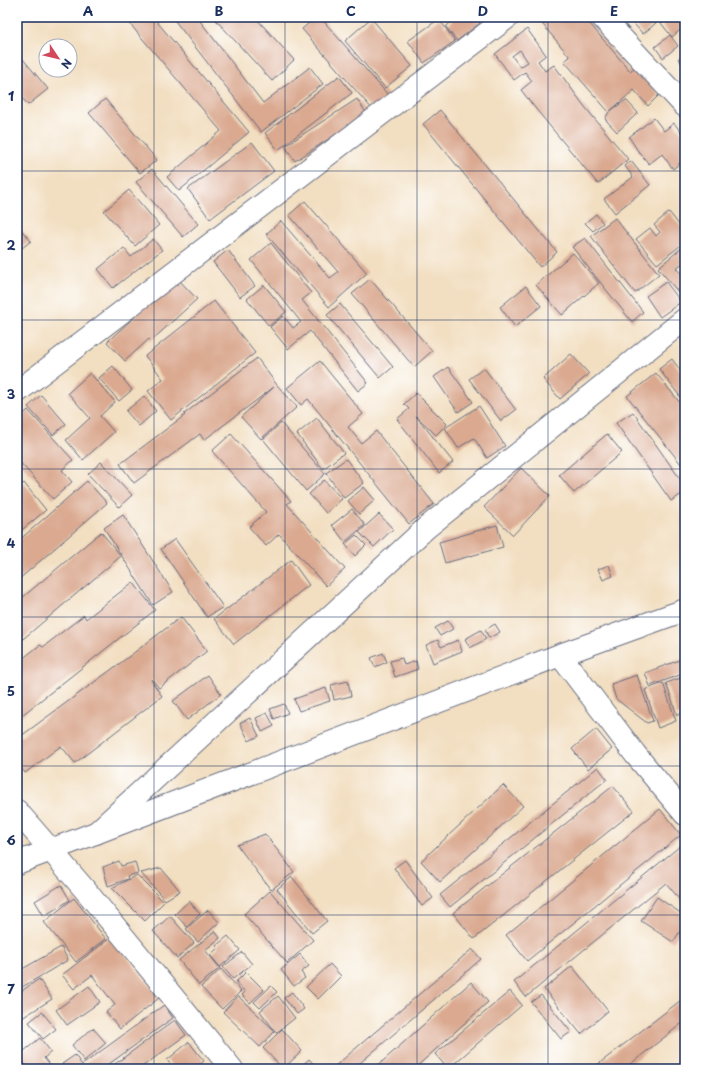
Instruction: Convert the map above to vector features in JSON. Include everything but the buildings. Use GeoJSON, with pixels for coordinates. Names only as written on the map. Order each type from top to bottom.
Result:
{"type":"FeatureCollection","features":[{"type":"Feature","properties":{"kind":"street"},"geometry":{"type":"LineString","coordinates":[[17,392],[508,17]]}},
{"type":"Feature","properties":{"kind":"street"},"geometry":{"type":"LineString","coordinates":[[602,17],[685,106]]}},
{"type":"Feature","properties":{"kind":"street"},"geometry":{"type":"LineString","coordinates":[[96,833],[426,528],[685,319]]}},
{"type":"Feature","properties":{"kind":"street"},"geometry":{"type":"LineString","coordinates":[[17,863],[560,655],[685,610]]}},
{"type":"Feature","properties":{"kind":"street"},"geometry":{"type":"LineString","coordinates":[[560,655],[635,754],[685,814]]}},
{"type":"Feature","properties":{"kind":"street"},"geometry":{"type":"LineString","coordinates":[[17,811],[86,891],[222,1066]]}}]}
